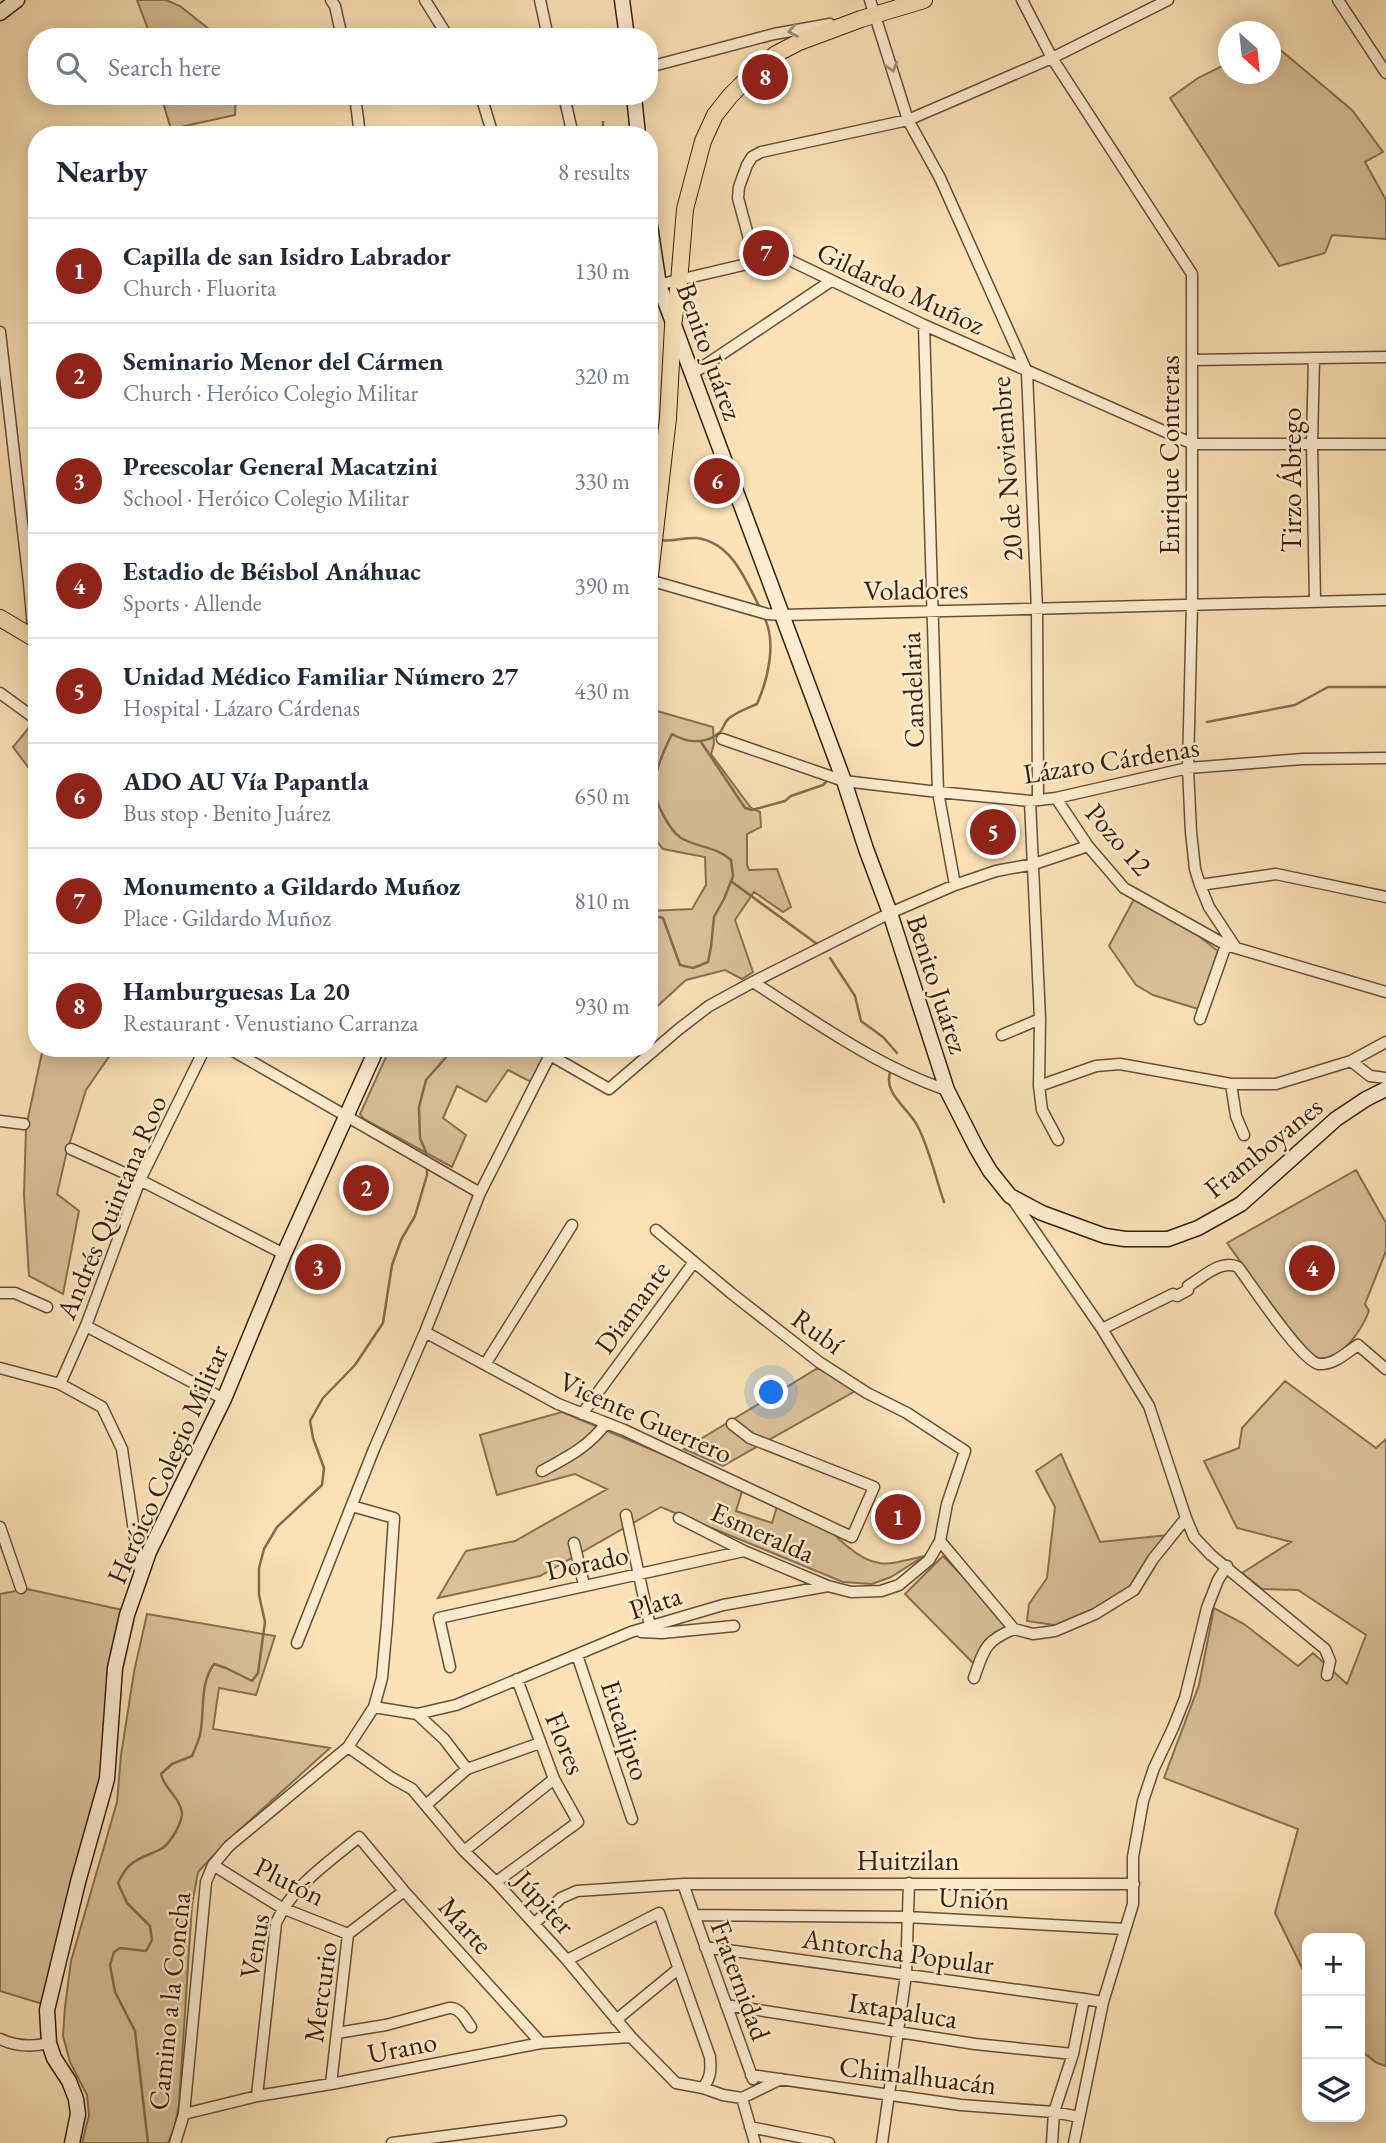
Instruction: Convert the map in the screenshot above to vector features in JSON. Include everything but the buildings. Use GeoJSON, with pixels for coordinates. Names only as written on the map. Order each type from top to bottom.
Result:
{"type":"FeatureCollection","features":[{"type":"Feature","properties":{"kind":"main road"},"geometry":{"type":"LineString","coordinates":[[658,506],[685,209],[703,141],[716,115],[730,96],[776,54],[869,11],[924,0]]}},
{"type":"Feature","properties":{"kind":"main road"},"geometry":{"type":"LineString","coordinates":[[0,618],[28,635]]}},
{"type":"Feature","properties":{"kind":"street"},"geometry":{"type":"LineString","coordinates":[[3,8],[17,0]]}},
{"type":"Feature","properties":{"kind":"street"},"geometry":{"type":"LineString","coordinates":[[331,0],[340,28]]}},
{"type":"Feature","properties":{"kind":"street"},"geometry":{"type":"LineString","coordinates":[[425,0],[442,28]]}},
{"type":"Feature","properties":{"kind":"street"},"geometry":{"type":"LineString","coordinates":[[540,0],[544,28]]}},
{"type":"Feature","properties":{"kind":"street"},"geometry":{"type":"LineString","coordinates":[[624,0],[626,28]]}},
{"type":"Feature","properties":{"kind":"street","name":"Enrique Contreras"},"geometry":{"type":"LineString","coordinates":[[1022,0],[1052,58],[1192,274],[1192,604],[1188,768],[1191,832],[1195,869],[1200,885],[1231,946]]}},
{"type":"Feature","properties":{"kind":"street"},"geometry":{"type":"LineString","coordinates":[[753,264],[738,198],[744,170],[752,157],[761,152],[908,120],[1052,58],[1168,0]]}},
{"type":"Feature","properties":{"kind":"street"},"geometry":{"type":"LineString","coordinates":[[1338,0],[1386,73]]}},
{"type":"Feature","properties":{"kind":"street"},"geometry":{"type":"LineString","coordinates":[[658,65],[869,11]]}},
{"type":"Feature","properties":{"kind":"street","name":"20 de Noviembre"},"geometry":{"type":"LineString","coordinates":[[869,11],[908,120],[940,178],[1027,372],[1037,610],[1034,864],[1040,1019],[1039,1086],[1042,1110],[1058,1140]]}},
{"type":"Feature","properties":{"kind":"street"},"geometry":{"type":"LineString","coordinates":[[356,105],[359,126]]}},
{"type":"Feature","properties":{"kind":"street"},"geometry":{"type":"LineString","coordinates":[[484,105],[490,126]]}},
{"type":"Feature","properties":{"kind":"street"},"geometry":{"type":"LineString","coordinates":[[566,105],[571,126]]}},
{"type":"Feature","properties":{"kind":"street"},"geometry":{"type":"LineString","coordinates":[[635,105],[637,126]]}},
{"type":"Feature","properties":{"kind":"street","name":"Gildardo Muñoz"},"geometry":{"type":"LineString","coordinates":[[748,235],[781,256],[924,325],[1193,444],[1386,444]]}},
{"type":"Feature","properties":{"kind":"street"},"geometry":{"type":"LineString","coordinates":[[658,285],[781,256]]}},
{"type":"Feature","properties":{"kind":"street"},"geometry":{"type":"LineString","coordinates":[[669,378],[677,374],[692,374],[831,281]]}},
{"type":"Feature","properties":{"kind":"street","name":"Benito Juárez"},"geometry":{"type":"LineString","coordinates":[[658,294],[692,374],[844,780],[947,1090],[990,1171],[1102,1329],[1149,1406],[1194,1537],[1211,1555],[1325,1648],[1330,1661],[1327,1675]]}},
{"type":"Feature","properties":{"kind":"street","name":"Candelaria"},"geometry":{"type":"LineString","coordinates":[[924,325],[939,793],[956,885]]}},
{"type":"Feature","properties":{"kind":"street"},"geometry":{"type":"LineString","coordinates":[[0,332],[28,544]]}},
{"type":"Feature","properties":{"kind":"street"},"geometry":{"type":"LineString","coordinates":[[1193,360],[1386,357]]}},
{"type":"Feature","properties":{"kind":"street","name":"Tirzo Ábrego"},"geometry":{"type":"LineString","coordinates":[[1314,358],[1312,445],[1315,601]]}},
{"type":"Feature","properties":{"kind":"street","name":"Voladores"},"geometry":{"type":"LineString","coordinates":[[658,584],[768,614],[783,615],[1386,600]]}},
{"type":"Feature","properties":{"kind":"street"},"geometry":{"type":"LineString","coordinates":[[0,694],[28,714]]}},
{"type":"Feature","properties":{"kind":"street","name":"Lázaro Cárdenas"},"geometry":{"type":"LineString","coordinates":[[722,739],[844,780],[939,793],[1034,800],[1056,798],[1188,768],[1303,759],[1386,758]]}},
{"type":"Feature","properties":{"kind":"street","name":"Pozo 12"},"geometry":{"type":"LineString","coordinates":[[1056,798],[1088,846],[1124,888],[1231,946],[1386,992]]}},
{"type":"Feature","properties":{"kind":"street"},"geometry":{"type":"LineString","coordinates":[[658,1047],[709,1006],[890,913],[996,871],[1034,864],[1088,846]]}},
{"type":"Feature","properties":{"kind":"street"},"geometry":{"type":"LineString","coordinates":[[1200,885],[1276,874],[1386,897]]}},
{"type":"Feature","properties":{"kind":"street"},"geometry":{"type":"LineString","coordinates":[[1200,1020],[1231,946]]}},
{"type":"Feature","properties":{"kind":"street"},"geometry":{"type":"LineString","coordinates":[[753,982],[819,1024],[916,1079],[947,1090]]}},
{"type":"Feature","properties":{"kind":"street"},"geometry":{"type":"LineString","coordinates":[[1002,1035],[1040,1019]]}},
{"type":"Feature","properties":{"kind":"street"},"geometry":{"type":"LineString","coordinates":[[1039,1086],[1096,1066],[1120,1064],[1231,1084],[1276,1084],[1351,1060],[1386,1042]]}},
{"type":"Feature","properties":{"kind":"street","name":"Andrés Quintana Roo"},"geometry":{"type":"LineString","coordinates":[[61,1384],[86,1326],[140,1180],[201,1057]]}},
{"type":"Feature","properties":{"kind":"street"},"geometry":{"type":"LineString","coordinates":[[243,1057],[480,1193]]}},
{"type":"Feature","properties":{"kind":"street","name":"Heróico Colegio Militar"},"geometry":{"type":"LineString","coordinates":[[49,2043],[47,2010],[78,1882],[107,1779],[115,1668],[140,1574],[224,1399],[373,1057]]}},
{"type":"Feature","properties":{"kind":"street"},"geometry":{"type":"LineString","coordinates":[[297,1643],[480,1193],[549,1057]]}},
{"type":"Feature","properties":{"kind":"street"},"geometry":{"type":"LineString","coordinates":[[553,1057],[609,1089],[646,1057]]}},
{"type":"Feature","properties":{"kind":"street"},"geometry":{"type":"LineString","coordinates":[[1351,1060],[1370,1076],[1386,1078]]}},
{"type":"Feature","properties":{"kind":"street"},"geometry":{"type":"LineString","coordinates":[[1231,1084],[1236,1115],[1244,1135]]}},
{"type":"Feature","properties":{"kind":"street","name":"Framboyanes"},"geometry":{"type":"LineString","coordinates":[[1010,1196],[1042,1213],[1105,1236],[1150,1240],[1178,1236],[1241,1204],[1336,1119],[1386,1089]]}},
{"type":"Feature","properties":{"kind":"street"},"geometry":{"type":"LineString","coordinates":[[0,1121],[24,1124]]}},
{"type":"Feature","properties":{"kind":"street"},"geometry":{"type":"LineString","coordinates":[[71,1149],[140,1180],[285,1254]]}},
{"type":"Feature","properties":{"kind":"street"},"geometry":{"type":"LineString","coordinates":[[486,1363],[572,1225]]}},
{"type":"Feature","properties":{"kind":"street","name":"Rubí"},"geometry":{"type":"LineString","coordinates":[[656,1230],[819,1362],[867,1393],[907,1413],[965,1451],[947,1504],[940,1541]]}},
{"type":"Feature","properties":{"kind":"street","name":"Diamante"},"geometry":{"type":"LineString","coordinates":[[582,1414],[694,1262]]}},
{"type":"Feature","properties":{"kind":"street"},"geometry":{"type":"LineString","coordinates":[[1102,1329],[1173,1294],[1181,1295],[1188,1290],[1188,1286],[1219,1266],[1230,1263],[1238,1267],[1284,1331],[1308,1359],[1318,1364],[1334,1362],[1358,1345],[1386,1369]]}},
{"type":"Feature","properties":{"kind":"street"},"geometry":{"type":"LineString","coordinates":[[0,1293],[15,1293],[47,1307]]}},
{"type":"Feature","properties":{"kind":"street"},"geometry":{"type":"LineString","coordinates":[[86,1326],[224,1399]]}},
{"type":"Feature","properties":{"kind":"street","name":"Vicente Guerrero"},"geometry":{"type":"LineString","coordinates":[[425,1332],[558,1404],[606,1423],[852,1537],[874,1488],[750,1438],[732,1424]]}},
{"type":"Feature","properties":{"kind":"street"},"geometry":{"type":"LineString","coordinates":[[0,1368],[61,1384],[102,1407],[122,1449],[140,1574]]}},
{"type":"Feature","properties":{"kind":"street"},"geometry":{"type":"LineString","coordinates":[[542,1471],[577,1452],[599,1434],[606,1423]]}},
{"type":"Feature","properties":{"kind":"street","name":"Camino a la Concha"},"geometry":{"type":"LineString","coordinates":[[175,2143],[184,2114],[206,1882],[212,1865],[229,1846],[348,1747],[374,1707],[382,1678],[394,1518],[352,1506]]}},
{"type":"Feature","properties":{"kind":"street"},"geometry":{"type":"LineString","coordinates":[[626,1515],[650,1626]]}},
{"type":"Feature","properties":{"kind":"street","name":"Esmeralda"},"geometry":{"type":"LineString","coordinates":[[679,1518],[744,1551],[828,1586]]}},
{"type":"Feature","properties":{"kind":"street"},"geometry":{"type":"LineString","coordinates":[[940,1541],[1014,1629],[1033,1634],[1055,1631],[1095,1614],[1134,1590],[1153,1559],[1186,1518]]}},
{"type":"Feature","properties":{"kind":"street"},"geometry":{"type":"LineString","coordinates":[[0,1527],[21,1588]]}},
{"type":"Feature","properties":{"kind":"street","name":"Plata"},"geometry":{"type":"LineString","coordinates":[[374,1707],[418,1714],[456,1705],[631,1632],[723,1605],[828,1586],[851,1592],[881,1591],[899,1585],[929,1560],[940,1541]]}},
{"type":"Feature","properties":{"kind":"street"},"geometry":{"type":"LineString","coordinates":[[574,1543],[584,1585]]}},
{"type":"Feature","properties":{"kind":"street","name":"Dorado"},"geometry":{"type":"LineString","coordinates":[[450,1667],[439,1618],[744,1551]]}},
{"type":"Feature","properties":{"kind":"street"},"geometry":{"type":"LineString","coordinates":[[1074,2143],[1103,2002],[1133,1904],[1133,1857],[1143,1801],[1154,1768],[1185,1698],[1207,1608],[1218,1580],[1227,1566]]}},
{"type":"Feature","properties":{"kind":"street"},"geometry":{"type":"LineString","coordinates":[[631,1632],[662,1633],[734,1626]]}},
{"type":"Feature","properties":{"kind":"street"},"geometry":{"type":"LineString","coordinates":[[974,1678],[987,1645],[996,1636],[1014,1629]]}},
{"type":"Feature","properties":{"kind":"street","name":"Eucalipto"},"geometry":{"type":"LineString","coordinates":[[577,1655],[632,1819]]}},
{"type":"Feature","properties":{"kind":"street","name":"Flores"},"geometry":{"type":"LineString","coordinates":[[496,1882],[578,1822],[554,1779],[517,1679]]}},
{"type":"Feature","properties":{"kind":"street"},"geometry":{"type":"LineString","coordinates":[[418,1714],[444,1739],[467,1769]]}},
{"type":"Feature","properties":{"kind":"street"},"geometry":{"type":"LineString","coordinates":[[426,1805],[467,1769],[540,1743]]}},
{"type":"Feature","properties":{"kind":"street","name":"Júpiter"},"geometry":{"type":"LineString","coordinates":[[348,1747],[412,1789],[464,1851],[496,1882],[566,1960],[631,2037],[676,2083],[742,2098]]}},
{"type":"Feature","properties":{"kind":"street"},"geometry":{"type":"LineString","coordinates":[[464,1851],[554,1779]]}},
{"type":"Feature","properties":{"kind":"street","name":"Marte"},"geometry":{"type":"LineString","coordinates":[[359,1837],[541,2043]]}},
{"type":"Feature","properties":{"kind":"street","name":"Venus"},"geometry":{"type":"LineString","coordinates":[[257,2096],[276,1923],[291,1896],[359,1837]]}},
{"type":"Feature","properties":{"kind":"street","name":"Plutón"},"geometry":{"type":"LineString","coordinates":[[212,1865],[282,1908],[348,1934]]}},
{"type":"Feature","properties":{"kind":"street"},"geometry":{"type":"LineString","coordinates":[[881,2143],[906,1975],[909,1883]]}},
{"type":"Feature","properties":{"kind":"street","name":"Huitzilan"},"geometry":{"type":"LineString","coordinates":[[534,1924],[561,1898],[577,1891],[683,1884],[1134,1884]]}},
{"type":"Feature","properties":{"kind":"street","name":"Fraternidad"},"geometry":{"type":"LineString","coordinates":[[683,1884],[757,2092]]}},
{"type":"Feature","properties":{"kind":"street","name":"Mercurio"},"geometry":{"type":"LineString","coordinates":[[331,2084],[348,1934],[404,1891]]}},
{"type":"Feature","properties":{"kind":"street"},"geometry":{"type":"LineString","coordinates":[[566,1960],[659,1913],[709,2057],[710,2080],[703,2088]]}},
{"type":"Feature","properties":{"kind":"street","name":"Unión"},"geometry":{"type":"LineString","coordinates":[[694,1916],[907,1917],[1125,1929]]}},
{"type":"Feature","properties":{"kind":"street","name":"Antorcha Popular"},"geometry":{"type":"LineString","coordinates":[[705,1947],[1103,2002]]}},
{"type":"Feature","properties":{"kind":"street"},"geometry":{"type":"LineString","coordinates":[[616,2020],[678,1969]]}},
{"type":"Feature","properties":{"kind":"street"},"geometry":{"type":"LineString","coordinates":[[1052,2143],[1054,2112],[1073,2054],[1084,1999]]}},
{"type":"Feature","properties":{"kind":"street","name":"Ixtapaluca"},"geometry":{"type":"LineString","coordinates":[[726,2005],[975,2044],[1073,2054]]}},
{"type":"Feature","properties":{"kind":"street"},"geometry":{"type":"LineString","coordinates":[[337,2033],[386,2025],[449,2007],[455,2007],[471,2027]]}},
{"type":"Feature","properties":{"kind":"street","name":"Urano"},"geometry":{"type":"LineString","coordinates":[[184,2114],[257,2096],[541,2043],[631,2037]]}},
{"type":"Feature","properties":{"kind":"street"},"geometry":{"type":"LineString","coordinates":[[0,2039],[36,2046],[49,2043],[54,2059],[69,2081],[76,2099],[78,2114],[72,2143]]}},
{"type":"Feature","properties":{"kind":"street","name":"Chimalhuacán"},"geometry":{"type":"LineString","coordinates":[[751,2075],[961,2105],[1054,2112],[1079,2117]]}},
{"type":"Feature","properties":{"kind":"street"},"geometry":{"type":"LineString","coordinates":[[755,2143],[742,2098],[781,2080]]}},
{"type":"Feature","properties":{"kind":"street"},"geometry":{"type":"LineString","coordinates":[[392,2143],[561,2121]]}},
{"type":"Feature","properties":{"kind":"street"},"geometry":{"type":"LineString","coordinates":[[750,2127],[829,2143]]}},
{"type":"Feature","properties":{"kind":"shaded area"},"geometry":{"type":"Polygon","coordinates":[[[137,0],[166,0],[180,6],[208,28],[148,28],[137,0]]]}},
{"type":"Feature","properties":{"kind":"shaded area"},"geometry":{"type":"Polygon","coordinates":[[[1281,50],[1352,110],[1383,152],[1365,162],[1386,200],[1386,239],[1332,235],[1325,253],[1279,266],[1170,98],[1198,78],[1218,68],[1218,84],[1281,84],[1281,50]]]}},
{"type":"Feature","properties":{"kind":"shaded area"},"geometry":{"type":"Polygon","coordinates":[[[164,105],[236,105],[235,115],[185,126],[170,126],[164,105]]]}},
{"type":"Feature","properties":{"kind":"shaded area"},"geometry":{"type":"Polygon","coordinates":[[[658,711],[713,727],[714,744],[711,754],[751,808],[760,812],[761,827],[747,834],[749,870],[777,869],[791,907],[783,912],[754,892],[735,920],[753,972],[742,979],[725,970],[686,980],[658,1006],[658,911],[692,909],[706,885],[705,857],[663,849],[658,843],[658,711]]]}},
{"type":"Feature","properties":{"kind":"shaded area"},"geometry":{"type":"Polygon","coordinates":[[[28,729],[28,767],[13,747],[28,729]]]}},
{"type":"Feature","properties":{"kind":"shaded area"},"geometry":{"type":"Polygon","coordinates":[[[1134,899],[1170,914],[1218,951],[1198,1009],[1153,995],[1136,985],[1109,946],[1134,899]]]}},
{"type":"Feature","properties":{"kind":"shaded area"},"geometry":{"type":"Polygon","coordinates":[[[41,1057],[109,1057],[86,1090],[57,1194],[79,1211],[63,1294],[29,1276],[24,1195],[26,1127],[41,1057]]]}},
{"type":"Feature","properties":{"kind":"shaded area"},"geometry":{"type":"Polygon","coordinates":[[[386,1057],[549,1057],[531,1082],[508,1070],[486,1102],[457,1086],[443,1118],[466,1135],[452,1167],[364,1119],[360,1114],[386,1057]]]}},
{"type":"Feature","properties":{"kind":"shaded area"},"geometry":{"type":"Polygon","coordinates":[[[1356,1170],[1386,1223],[1386,1251],[1365,1304],[1369,1311],[1362,1326],[1345,1348],[1323,1359],[1307,1354],[1227,1243],[1356,1170]]]}},
{"type":"Feature","properties":{"kind":"shaded area"},"geometry":{"type":"Polygon","coordinates":[[[818,1368],[857,1390],[723,1466],[684,1449],[818,1368]]]}},
{"type":"Feature","properties":{"kind":"shaded area"},"geometry":{"type":"Polygon","coordinates":[[[1285,1381],[1376,1448],[1386,1439],[1386,2066],[1365,2054],[1365,1933],[1302,1933],[1302,1968],[1275,1913],[1298,1829],[1164,1778],[1199,1685],[1214,1608],[1244,1624],[1298,1666],[1313,1653],[1347,1684],[1366,1635],[1298,1590],[1262,1589],[1242,1573],[1291,1542],[1237,1528],[1204,1461],[1239,1448],[1242,1428],[1285,1381]]]}},
{"type":"Feature","properties":{"kind":"shaded area"},"geometry":{"type":"Polygon","coordinates":[[[562,1412],[743,1488],[736,1511],[772,1523],[778,1503],[833,1529],[840,1540],[866,1559],[892,1563],[924,1556],[891,1577],[872,1584],[843,1582],[661,1507],[540,1576],[438,1598],[466,1551],[515,1541],[607,1489],[575,1474],[497,1495],[480,1435],[562,1412]]]}},
{"type":"Feature","properties":{"kind":"shaded area"},"geometry":{"type":"Polygon","coordinates":[[[1061,1454],[1100,1542],[1169,1535],[1135,1589],[1061,1626],[1027,1621],[1029,1604],[1047,1578],[1055,1507],[1036,1471],[1061,1454]]]}},
{"type":"Feature","properties":{"kind":"shaded area"},"geometry":{"type":"Polygon","coordinates":[[[943,1556],[1008,1627],[973,1663],[905,1594],[943,1556]]]}},
{"type":"Feature","properties":{"kind":"shaded area"},"geometry":{"type":"Polygon","coordinates":[[[27,1589],[132,1612],[121,1663],[103,1781],[49,2006],[0,1991],[0,1594],[27,1589]]]}},
{"type":"Feature","properties":{"kind":"shaded area"},"geometry":{"type":"Polygon","coordinates":[[[147,1614],[275,1636],[256,1695],[219,1688],[213,1729],[330,1748],[227,1841],[198,1872],[192,1905],[179,2104],[168,2143],[82,2143],[89,2115],[87,2095],[70,2062],[63,2036],[65,2007],[71,1961],[117,1802],[121,1755],[134,1672],[147,1614]]]}},
{"type":"Feature","properties":{"kind":"waterway"},"geometry":{"type":"LineString","coordinates":[[659,540],[697,538],[720,547],[743,574],[760,608]]}},
{"type":"Feature","properties":{"kind":"waterway"},"geometry":{"type":"LineString","coordinates":[[658,770],[672,734],[690,741],[708,739],[720,732],[731,717],[757,704],[765,683],[770,649],[764,617]]}},
{"type":"Feature","properties":{"kind":"waterway"},"geometry":{"type":"LineString","coordinates":[[1207,722],[1295,705],[1328,687],[1386,687]]}},
{"type":"Feature","properties":{"kind":"waterway"},"geometry":{"type":"LineString","coordinates":[[701,742],[745,808],[752,810],[785,801],[791,796],[823,785],[829,779]]}},
{"type":"Feature","properties":{"kind":"waterway"},"geometry":{"type":"LineString","coordinates":[[658,803],[667,822],[681,838],[719,852],[731,860],[733,876],[714,917],[708,962],[693,968],[680,965],[663,918],[658,917]]}},
{"type":"Feature","properties":{"kind":"waterway"},"geometry":{"type":"LineString","coordinates":[[732,882],[817,944]]}},
{"type":"Feature","properties":{"kind":"waterway"},"geometry":{"type":"LineString","coordinates":[[830,958],[855,996],[861,1021],[883,1037],[897,1053]]}},
{"type":"Feature","properties":{"kind":"waterway"},"geometry":{"type":"LineString","coordinates":[[426,1159],[420,1138],[419,1107],[426,1080],[446,1057]]}},
{"type":"Feature","properties":{"kind":"waterway"},"geometry":{"type":"LineString","coordinates":[[891,1070],[890,1086],[922,1135],[944,1202]]}},
{"type":"Feature","properties":{"kind":"waterway"},"geometry":{"type":"LineString","coordinates":[[148,2143],[135,2031],[115,1992],[110,1965],[114,1952],[120,1948],[146,1951],[152,1940],[150,1926],[127,1903],[118,1883],[130,1865],[164,1847],[182,1817],[181,1807],[161,1774],[172,1764],[192,1756],[200,1735],[206,1680],[214,1664],[252,1681],[258,1673],[265,1622],[259,1595],[259,1568],[264,1549],[277,1527],[322,1485],[324,1468],[310,1421],[323,1398],[355,1365],[383,1323],[392,1265],[401,1240],[415,1216],[427,1175],[427,1166]]}},
{"type":"Feature","properties":{"kind":"place","name":"Hamburguesas La 20"},"geometry":{"type":"Point","coordinates":[765,77]}},
{"type":"Feature","properties":{"kind":"place","name":"Monumento a Gildardo Muñoz"},"geometry":{"type":"Point","coordinates":[766,253]}},
{"type":"Feature","properties":{"kind":"place","name":"ADO AU Vía Papantla"},"geometry":{"type":"Point","coordinates":[717,481]}},
{"type":"Feature","properties":{"kind":"place","name":"Unidad Médico Familiar Número 27"},"geometry":{"type":"Point","coordinates":[993,832]}},
{"type":"Feature","properties":{"kind":"place","name":"Seminario Menor del Cármen"},"geometry":{"type":"Point","coordinates":[366,1188]}},
{"type":"Feature","properties":{"kind":"place","name":"Preescolar General Macatzini"},"geometry":{"type":"Point","coordinates":[318,1267]}},
{"type":"Feature","properties":{"kind":"place","name":"Estadio de Béisbol Anáhuac"},"geometry":{"type":"Point","coordinates":[1312,1268]}},
{"type":"Feature","properties":{"kind":"place","name":"Capilla de san Isidro Labrador"},"geometry":{"type":"Point","coordinates":[898,1517]}}]}
